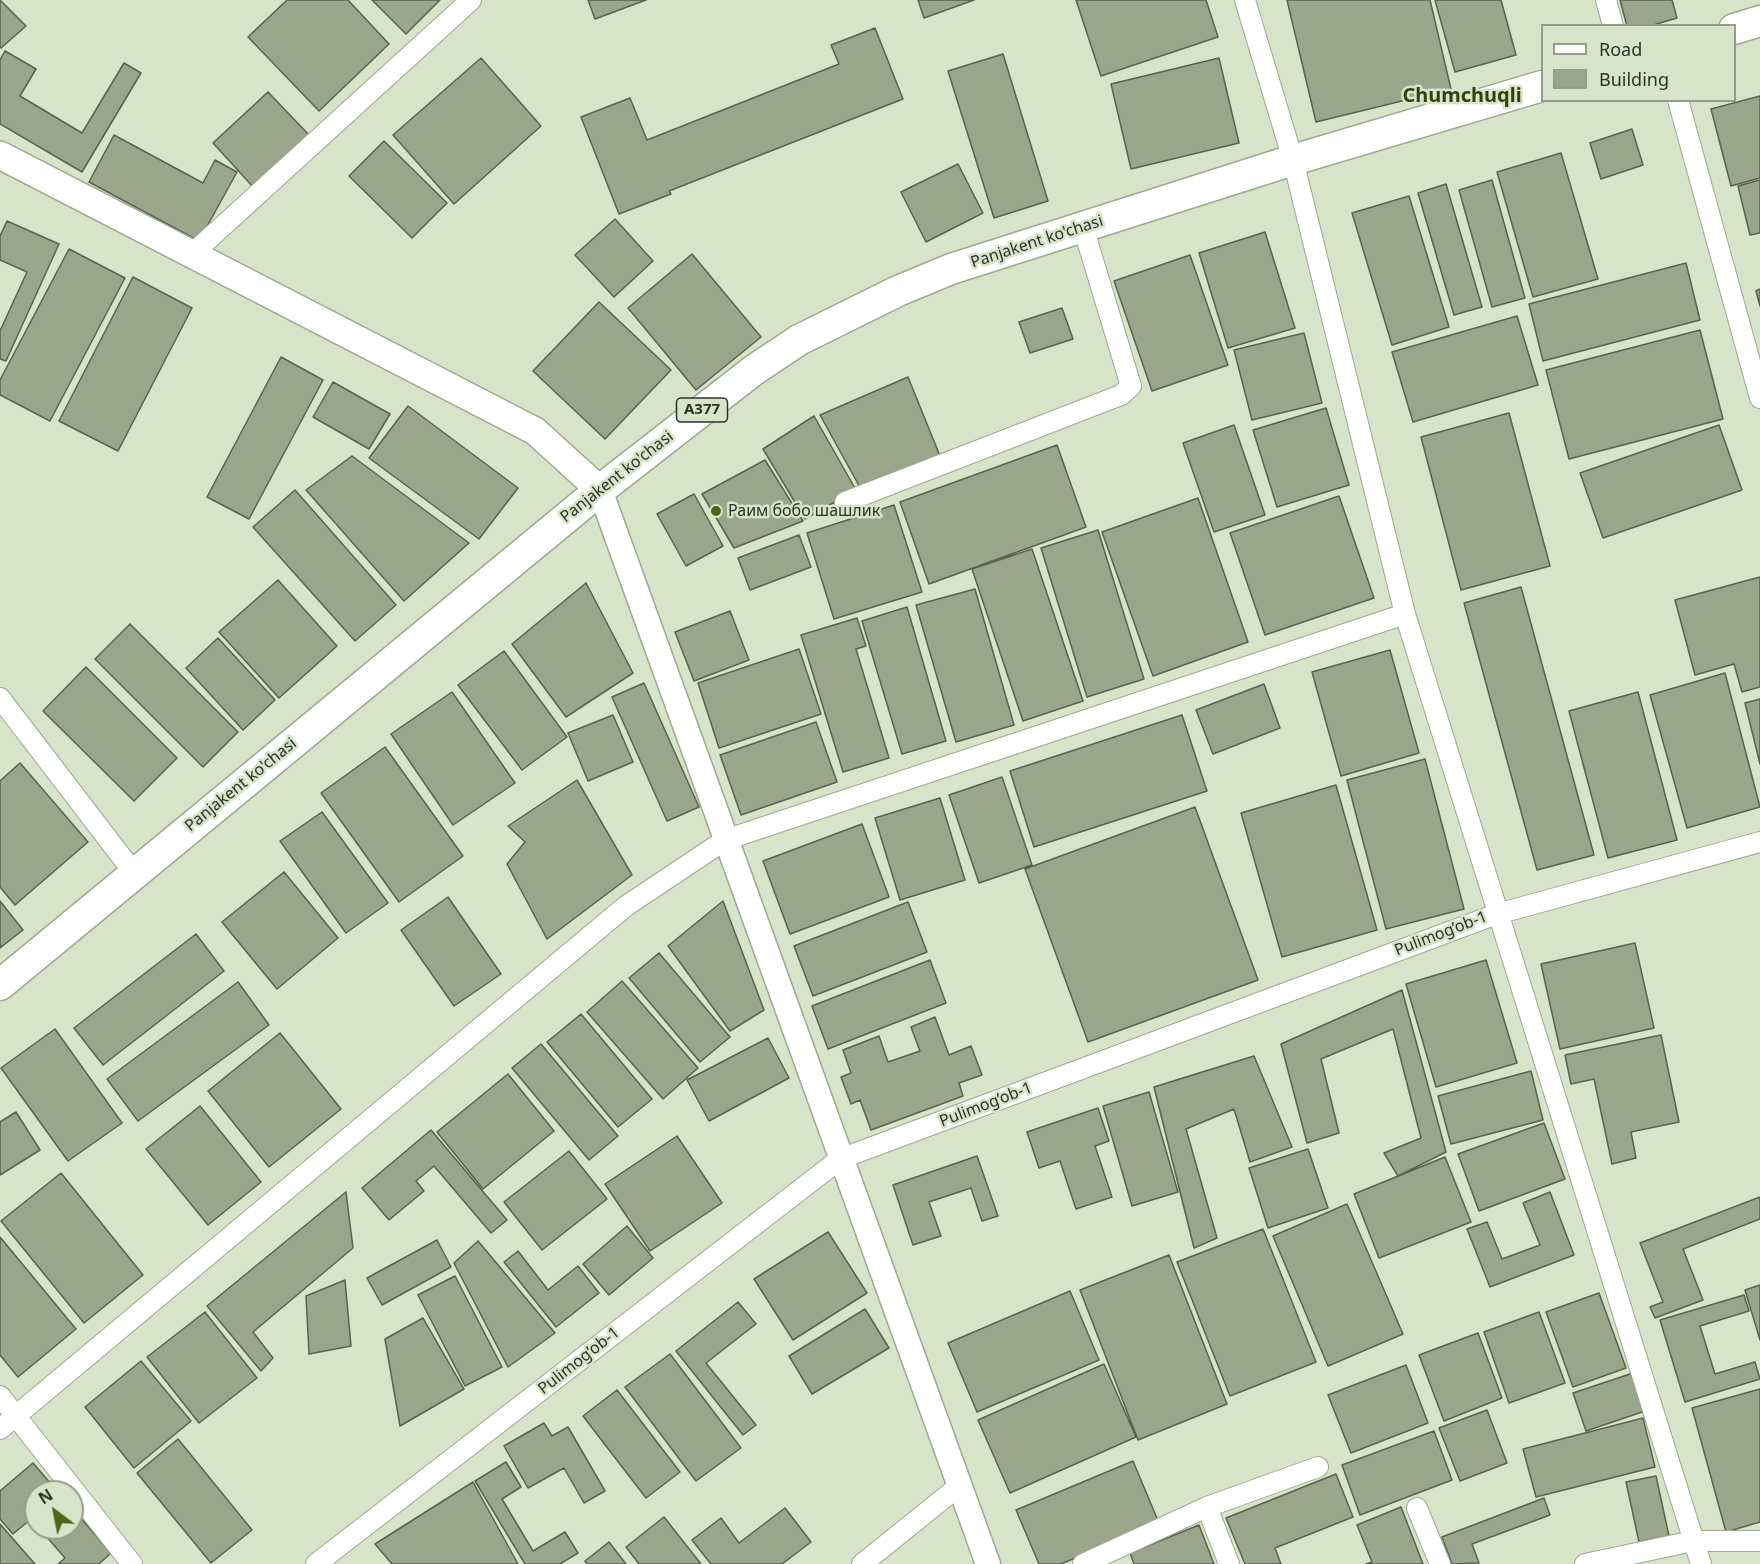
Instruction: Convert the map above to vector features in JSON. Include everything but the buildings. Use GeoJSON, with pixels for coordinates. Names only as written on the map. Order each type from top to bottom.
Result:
{"type":"FeatureCollection","features":[{"type":"Feature","properties":{"kind":"main road"},"geometry":{"type":"LineString","coordinates":[[1736,28],[1760,21]]}},
{"type":"Feature","properties":{"kind":"main road","name":"Panjakent ko'chasi"},"geometry":{"type":"LineString","coordinates":[[0,985],[600,490],[754,370],[818,330],[898,291],[951,269],[1293,160],[1541,86]]}},
{"type":"Feature","properties":{"kind":"main road"},"geometry":{"type":"LineString","coordinates":[[0,155],[535,431],[600,490]]}},
{"type":"Feature","properties":{"kind":"street"},"geometry":{"type":"LineString","coordinates":[[192,254],[471,0]]}},
{"type":"Feature","properties":{"kind":"street"},"geometry":{"type":"LineString","coordinates":[[1245,0],[1293,160],[1405,614],[1701,1564]]}},
{"type":"Feature","properties":{"kind":"street"},"geometry":{"type":"LineString","coordinates":[[1606,0],[1612,24]]}},
{"type":"Feature","properties":{"kind":"street"},"geometry":{"type":"LineString","coordinates":[[1679,102],[1760,398]]}},
{"type":"Feature","properties":{"kind":"street"},"geometry":{"type":"LineString","coordinates":[[845,502],[1121,395],[1131,386],[1083,227]]}},
{"type":"Feature","properties":{"kind":"street"},"geometry":{"type":"LineString","coordinates":[[600,490],[988,1564]]}},
{"type":"Feature","properties":{"kind":"street"},"geometry":{"type":"LineString","coordinates":[[0,1429],[626,906],[725,840],[1405,614]]}},
{"type":"Feature","properties":{"kind":"street"},"geometry":{"type":"LineString","coordinates":[[0,698],[134,873]]}},
{"type":"Feature","properties":{"kind":"street","name":"Pulimog’ob-1"},"geometry":{"type":"LineString","coordinates":[[316,1564],[840,1159],[1497,914],[1760,842]]}},
{"type":"Feature","properties":{"kind":"street"},"geometry":{"type":"LineString","coordinates":[[0,1396],[132,1564]]}},
{"type":"Feature","properties":{"kind":"street"},"geometry":{"type":"LineString","coordinates":[[1083,1564],[1207,1508],[1318,1467]]}},
{"type":"Feature","properties":{"kind":"street"},"geometry":{"type":"LineString","coordinates":[[862,1564],[959,1486]]}},
{"type":"Feature","properties":{"kind":"street"},"geometry":{"type":"LineString","coordinates":[[1207,1508],[1229,1564]]}},
{"type":"Feature","properties":{"kind":"street"},"geometry":{"type":"LineString","coordinates":[[1417,1508],[1440,1564]]}},
{"type":"Feature","properties":{"kind":"street"},"geometry":{"type":"LineString","coordinates":[[1585,1564],[1693,1541],[1760,1541]]}},
{"type":"Feature","properties":{"kind":"place","name":"Раим бобо шашлик"},"geometry":{"type":"Point","coordinates":[716,511]}},
{"type":"Feature","properties":{"kind":"district","name":"Chumchuqli"},"geometry":{"type":"Point","coordinates":[1462,96]}}]}
